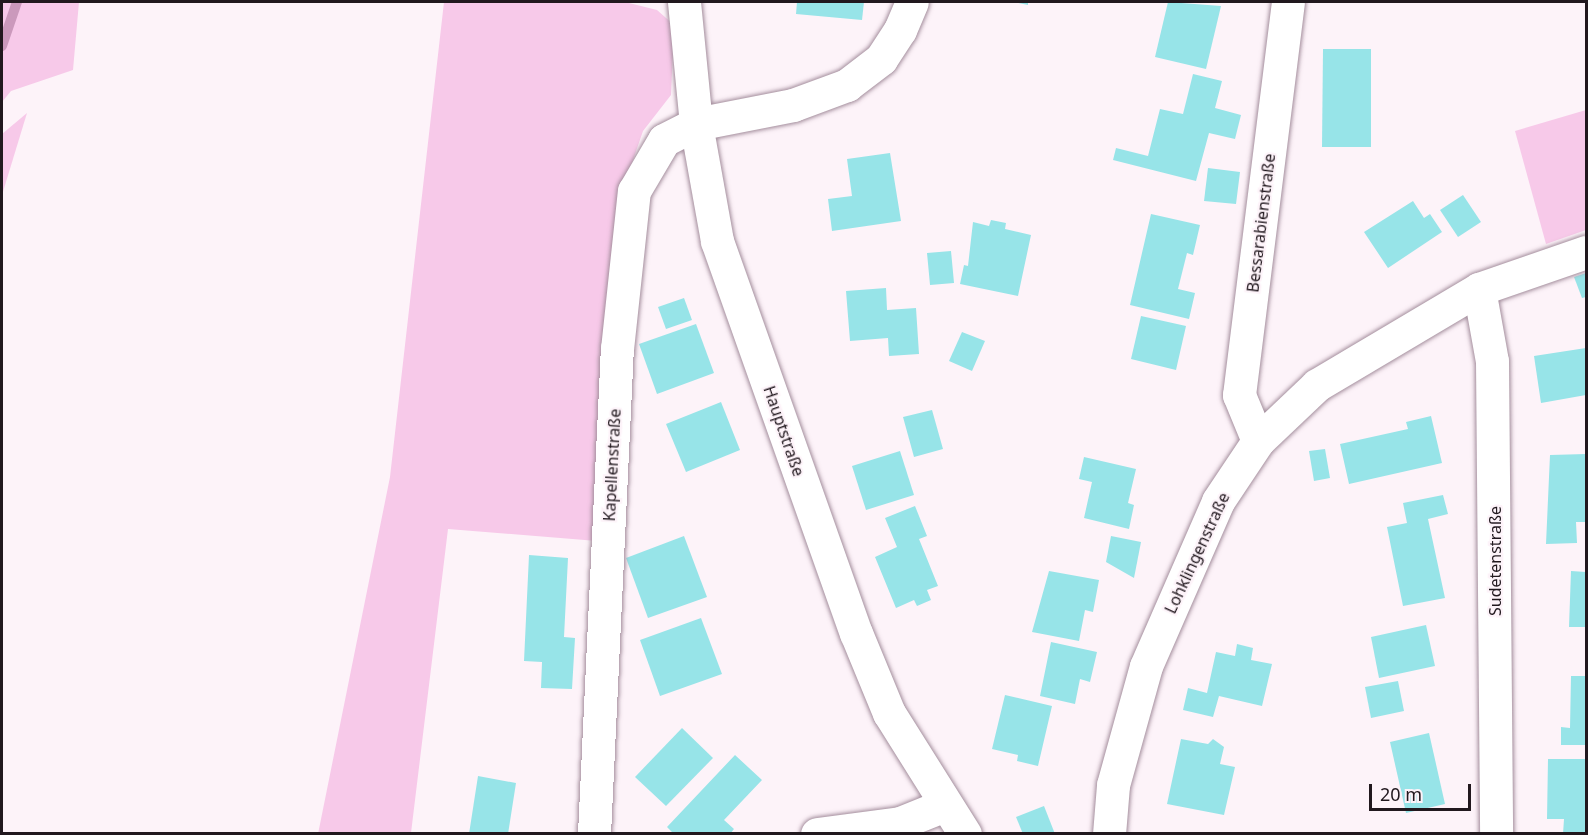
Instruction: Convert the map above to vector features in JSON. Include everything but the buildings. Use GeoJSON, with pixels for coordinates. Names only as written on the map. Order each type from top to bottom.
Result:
{"type":"FeatureCollection","features":[{"type":"Feature","properties":{"kind":"street","name":"Hauptstraße"},"geometry":{"type":"LineString","coordinates":[[684,2],[696,124],[717,241],[856,633],[890,713],[965,834]]}},
{"type":"Feature","properties":{"kind":"street","name":"Kapellenstraße"},"geometry":{"type":"LineString","coordinates":[[594,834],[617,349],[634,191],[664,140],[696,124],[793,105],[847,85],[881,59],[900,30],[912,2]]}},
{"type":"Feature","properties":{"kind":"street","name":"Bessarabienstraße"},"geometry":{"type":"LineString","coordinates":[[1258,441],[1239,395],[1288,2]]}},
{"type":"Feature","properties":{"kind":"street","name":"Lohklingenstraße"},"geometry":{"type":"LineString","coordinates":[[1109,834],[1113,785],[1146,666],[1218,501],[1258,441],[1317,385],[1479,289],[1587,252]]}},
{"type":"Feature","properties":{"kind":"street","name":"Sudetenstraße"},"geometry":{"type":"LineString","coordinates":[[1479,289],[1492,361],[1496,834]]}},
{"type":"Feature","properties":{"kind":"street"},"geometry":{"type":"LineString","coordinates":[[817,834],[900,823],[945,805]]}},
{"type":"Feature","properties":{"kind":"shaded area"},"geometry":{"type":"Polygon","coordinates":[[[2,2],[79,2],[73,70],[11,91],[2,102],[2,2]]]}},
{"type":"Feature","properties":{"kind":"shaded area"},"geometry":{"type":"Polygon","coordinates":[[[444,2],[625,2],[657,10],[674,25],[671,95],[643,131],[622,192],[597,541],[448,529],[411,833],[318,834],[390,477],[444,2]]]}},
{"type":"Feature","properties":{"kind":"shaded area"},"geometry":{"type":"Polygon","coordinates":[[[1586,110],[1586,230],[1546,244],[1515,131],[1586,110]]]}},
{"type":"Feature","properties":{"kind":"shaded area"},"geometry":{"type":"Polygon","coordinates":[[[27,113],[2,195],[2,134],[27,113]]]}},
{"type":"Feature","properties":{"kind":"waterway"},"geometry":{"type":"LineString","coordinates":[[2,46],[17,2]]}}]}
